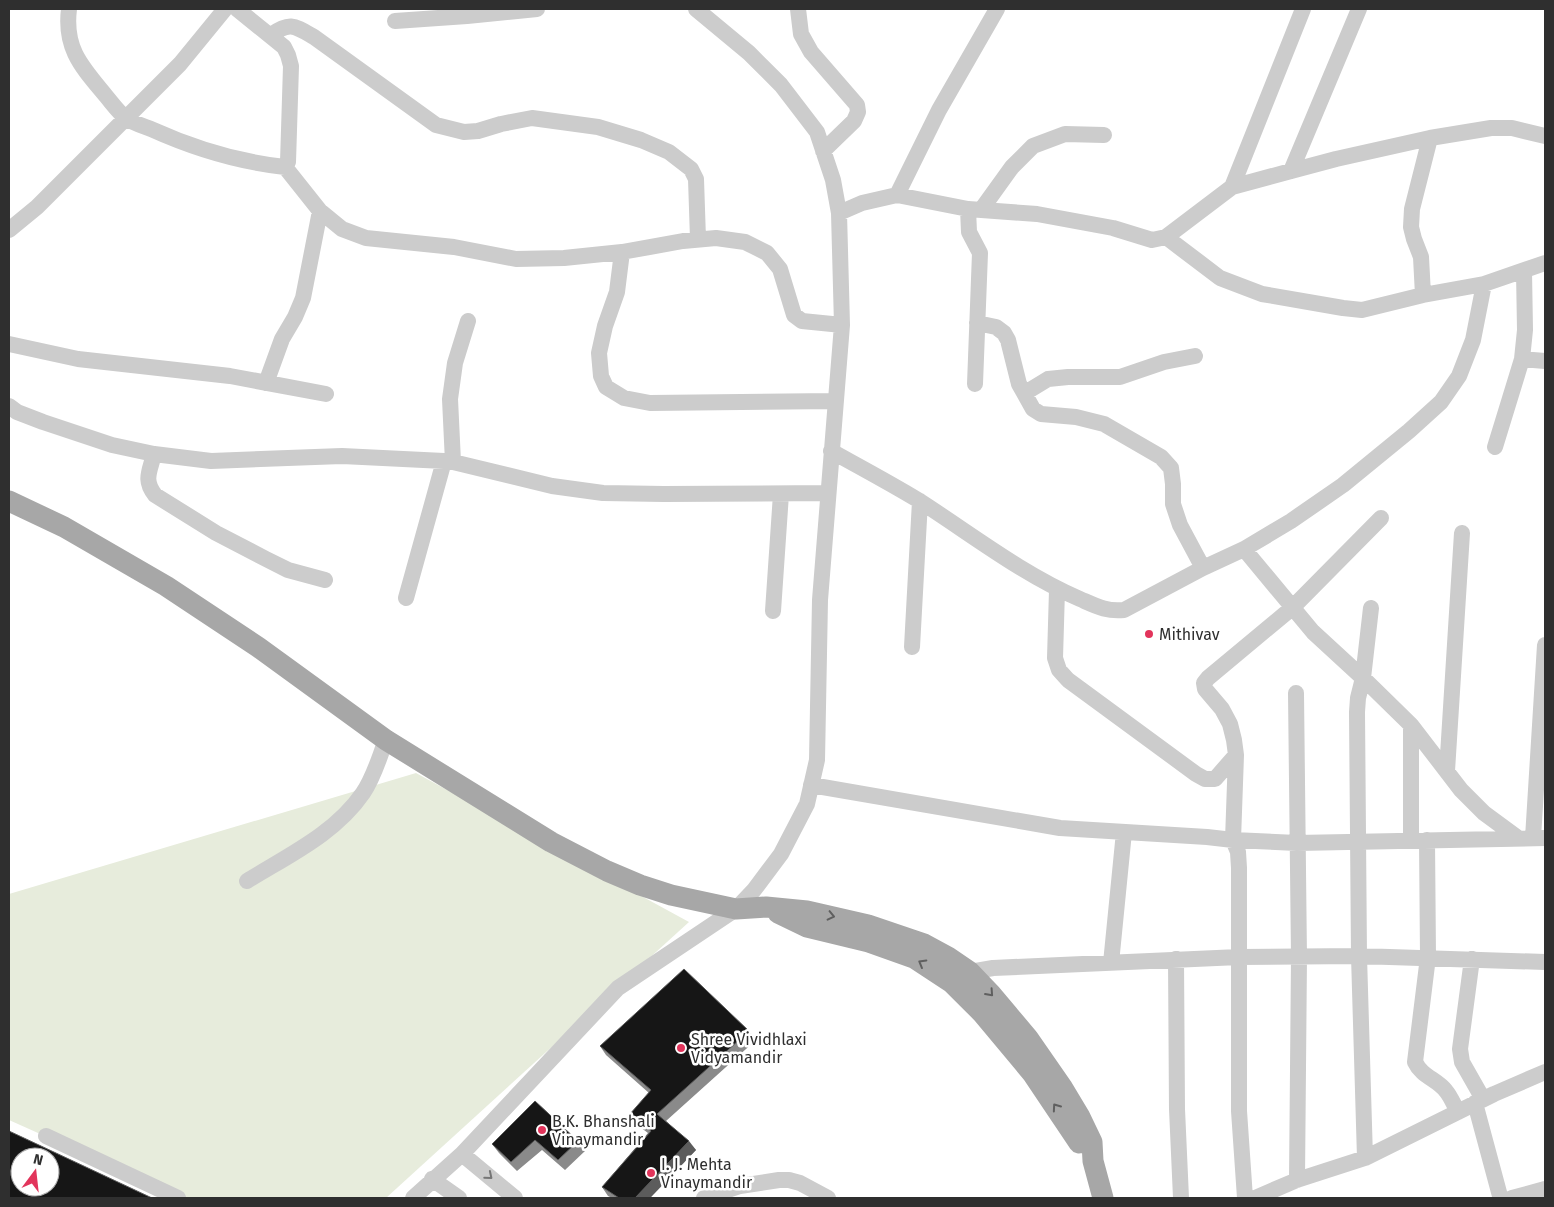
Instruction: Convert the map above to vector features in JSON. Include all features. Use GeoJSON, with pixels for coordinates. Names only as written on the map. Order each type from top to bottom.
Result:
{"type":"FeatureCollection","features":[{"type":"Feature","properties":{"kind":"main road"},"geometry":{"type":"LineString","coordinates":[[9,500],[64,527],[166,586],[258,647],[386,740],[551,842],[607,871],[671,896],[736,909],[766,908],[807,911],[868,925],[924,944],[948,957],[970,972],[991,994],[1028,1038],[1062,1087],[1092,1142],[1094,1161],[1104,1198]]}},
{"type":"Feature","properties":{"kind":"main road"},"geometry":{"type":"LineString","coordinates":[[766,908],[808,927],[868,942],[914,958],[952,983],[982,1013],[1032,1073],[1079,1143],[1094,1161]]}},
{"type":"Feature","properties":{"kind":"street"},"geometry":{"type":"LineString","coordinates":[[69,9],[67,22],[72,49],[82,67],[126,118],[171,138],[210,152],[267,165],[285,167],[320,211],[342,229],[366,238],[454,247],[516,259],[564,258],[622,252],[698,239],[730,239],[745,242],[767,253],[780,269],[794,315],[802,321],[842,325]]}},
{"type":"Feature","properties":{"kind":"street"},"geometry":{"type":"LineString","coordinates":[[9,230],[37,207],[180,64],[225,9]]}},
{"type":"Feature","properties":{"kind":"street"},"geometry":{"type":"LineString","coordinates":[[237,9],[284,47],[292,66],[288,162],[285,167]]}},
{"type":"Feature","properties":{"kind":"street"},"geometry":{"type":"LineString","coordinates":[[395,21],[537,9]]}},
{"type":"Feature","properties":{"kind":"street"},"geometry":{"type":"LineString","coordinates":[[413,1198],[462,1154],[618,988],[736,909],[754,890],[781,854],[807,804],[817,760],[820,600],[842,325],[839,213],[833,180],[817,132],[781,85],[750,53],[696,9]]}},
{"type":"Feature","properties":{"kind":"street"},"geometry":{"type":"LineString","coordinates":[[798,9],[801,34],[811,52],[858,105],[858,112],[854,121],[823,151]]}},
{"type":"Feature","properties":{"kind":"street"},"geometry":{"type":"LineString","coordinates":[[897,195],[939,110],[997,9]]}},
{"type":"Feature","properties":{"kind":"street"},"geometry":{"type":"LineString","coordinates":[[1232,187],[1303,9]]}},
{"type":"Feature","properties":{"kind":"street"},"geometry":{"type":"LineString","coordinates":[[1291,171],[1359,9]]}},
{"type":"Feature","properties":{"kind":"street"},"geometry":{"type":"LineString","coordinates":[[271,35],[282,28],[292,26],[302,29],[436,125],[464,132],[478,131],[532,118],[598,127],[642,140],[669,152],[691,169],[696,179],[698,239]]}},
{"type":"Feature","properties":{"kind":"street"},"geometry":{"type":"LineString","coordinates":[[839,213],[862,203],[897,195],[975,210],[1037,214],[1113,228],[1152,240],[1166,237],[1232,187],[1336,159],[1430,138],[1491,128],[1512,128],[1545,136]]}},
{"type":"Feature","properties":{"kind":"street"},"geometry":{"type":"LineString","coordinates":[[975,384],[980,253],[969,232],[975,210],[1033,146],[1065,134],[1104,135]]}},
{"type":"Feature","properties":{"kind":"street"},"geometry":{"type":"LineString","coordinates":[[1423,295],[1421,257],[1411,227],[1412,209],[1430,138]]}},
{"type":"Feature","properties":{"kind":"street"},"geometry":{"type":"LineString","coordinates":[[266,383],[282,339],[295,317],[303,298],[320,211]]}},
{"type":"Feature","properties":{"kind":"street"},"geometry":{"type":"LineString","coordinates":[[1166,237],[1220,278],[1262,294],[1362,310],[1423,295],[1484,284],[1545,263]]}},
{"type":"Feature","properties":{"kind":"street"},"geometry":{"type":"LineString","coordinates":[[622,252],[617,292],[605,326],[599,353],[601,376],[606,387],[624,398],[650,403],[836,401]]}},
{"type":"Feature","properties":{"kind":"street"},"geometry":{"type":"LineString","coordinates":[[1494,447],[1522,359],[1526,330],[1524,271]]}},
{"type":"Feature","properties":{"kind":"street"},"geometry":{"type":"LineString","coordinates":[[832,451],[920,501],[1017,566],[1057,590],[1113,612],[1124,610],[1203,568],[1244,549],[1292,521],[1343,485],[1409,431],[1441,402],[1458,376],[1472,340],[1484,284]]}},
{"type":"Feature","properties":{"kind":"street"},"geometry":{"type":"LineString","coordinates":[[406,598],[448,461],[450,399],[455,363],[468,321]]}},
{"type":"Feature","properties":{"kind":"street"},"geometry":{"type":"LineString","coordinates":[[976,323],[996,327],[1004,333],[1008,340],[1019,384],[1033,408],[1041,414],[1076,417],[1104,424],[1161,457],[1171,468],[1173,504],[1180,525],[1203,568]]}},
{"type":"Feature","properties":{"kind":"street"},"geometry":{"type":"LineString","coordinates":[[9,344],[78,359],[213,374],[326,394]]}},
{"type":"Feature","properties":{"kind":"street"},"geometry":{"type":"LineString","coordinates":[[1025,394],[1048,379],[1120,377],[1164,362],[1194,356]]}},
{"type":"Feature","properties":{"kind":"street"},"geometry":{"type":"LineString","coordinates":[[1522,359],[1545,361]]}},
{"type":"Feature","properties":{"kind":"street"},"geometry":{"type":"LineString","coordinates":[[9,406],[17,412],[43,422],[112,445],[154,454],[211,461],[342,456],[448,461],[552,486],[603,492],[664,494],[828,493]]}},
{"type":"Feature","properties":{"kind":"street"},"geometry":{"type":"LineString","coordinates":[[154,454],[148,487],[155,496],[216,533],[288,570],[325,580]]}},
{"type":"Feature","properties":{"kind":"street"},"geometry":{"type":"LineString","coordinates":[[773,611],[782,494]]}},
{"type":"Feature","properties":{"kind":"street"},"geometry":{"type":"LineString","coordinates":[[912,647],[920,501]]}},
{"type":"Feature","properties":{"kind":"street"},"geometry":{"type":"LineString","coordinates":[[1245,1198],[1239,1111],[1239,868],[1238,852],[1233,840],[1236,755],[1230,724],[1222,708],[1205,689],[1204,684],[1208,678],[1292,608],[1380,518]]}},
{"type":"Feature","properties":{"kind":"street"},"geometry":{"type":"LineString","coordinates":[[1447,771],[1462,533]]}},
{"type":"Feature","properties":{"kind":"street"},"geometry":{"type":"LineString","coordinates":[[1244,549],[1313,632],[1411,726],[1462,790],[1484,813],[1532,838]]}},
{"type":"Feature","properties":{"kind":"street"},"geometry":{"type":"LineString","coordinates":[[1057,590],[1055,658],[1059,670],[1068,680],[1205,779],[1215,779],[1236,755]]}},
{"type":"Feature","properties":{"kind":"street"},"geometry":{"type":"LineString","coordinates":[[1366,1158],[1359,956],[1356,712],[1363,678],[1371,608]]}},
{"type":"Feature","properties":{"kind":"street"},"geometry":{"type":"LineString","coordinates":[[1532,838],[1545,645]]}},
{"type":"Feature","properties":{"kind":"street"},"geometry":{"type":"LineString","coordinates":[[1296,693],[1299,957],[1297,1180]]}},
{"type":"Feature","properties":{"kind":"street"},"geometry":{"type":"LineString","coordinates":[[1411,726],[1411,841]]}},
{"type":"Feature","properties":{"kind":"street"},"geometry":{"type":"LineString","coordinates":[[247,881],[318,837],[342,818],[362,794],[372,777],[386,740]]}},
{"type":"Feature","properties":{"kind":"street"},"geometry":{"type":"LineString","coordinates":[[811,785],[1060,828],[1297,843],[1532,838]]}},
{"type":"Feature","properties":{"kind":"street"},"geometry":{"type":"LineString","coordinates":[[1110,963],[1124,832]]}},
{"type":"Feature","properties":{"kind":"street"},"geometry":{"type":"LineString","coordinates":[[1427,840],[1428,957],[1414,1062],[1423,1074],[1447,1092],[1458,1112]]}},
{"type":"Feature","properties":{"kind":"street"},"geometry":{"type":"LineString","coordinates":[[952,983],[970,972],[993,968],[1239,957],[1428,957],[1545,962]]}},
{"type":"Feature","properties":{"kind":"street"},"geometry":{"type":"LineString","coordinates":[[1472,959],[1460,1049],[1462,1062],[1479,1101],[1502,1198]]}},
{"type":"Feature","properties":{"kind":"street"},"geometry":{"type":"LineString","coordinates":[[1176,960],[1177,1109],[1181,1198]]}},
{"type":"Feature","properties":{"kind":"street"},"geometry":{"type":"LineString","coordinates":[[1255,1198],[1297,1180],[1366,1158],[1479,1101],[1545,1072]]}},
{"type":"Feature","properties":{"kind":"street"},"geometry":{"type":"LineString","coordinates":[[46,1136],[178,1198]]}},
{"type":"Feature","properties":{"kind":"street"},"geometry":{"type":"LineString","coordinates":[[462,1154],[515,1198]]}},
{"type":"Feature","properties":{"kind":"street"},"geometry":{"type":"LineString","coordinates":[[432,1180],[459,1198]]}},
{"type":"Feature","properties":{"kind":"street"},"geometry":{"type":"LineString","coordinates":[[704,1198],[740,1186],[779,1180],[800,1183],[828,1198]]}},
{"type":"Feature","properties":{"kind":"street"},"geometry":{"type":"LineString","coordinates":[[1512,1198],[1545,1189]]}},
{"type":"Feature","properties":{"kind":"green space"},"geometry":{"type":"Polygon","coordinates":[[[416,773],[689,922],[386,1198],[183,1198],[9,1120],[9,894],[416,773]]]}},
{"type":"Feature","properties":{"kind":"building","name":"Shree Vividhlaxi Vidyamandir"},"geometry":{"type":"Polygon","coordinates":[[[684,969],[749,1031],[657,1114],[689,1141],[635,1198],[619,1198],[602,1187],[651,1131],[630,1114],[651,1090],[600,1046],[684,969]]]}},
{"type":"Feature","properties":{"kind":"building","name":"B.K. Bhanshali Vinaymandir"},"geometry":{"type":"Polygon","coordinates":[[[535,1101],[578,1141],[558,1160],[535,1140],[511,1162],[492,1144],[535,1101]]]}},
{"type":"Feature","properties":{"kind":"building"},"geometry":{"type":"Polygon","coordinates":[[[9,1131],[43,1147],[10,1147],[10,1197],[60,1197],[60,1155],[152,1198],[9,1198],[9,1131]]]}},
{"type":"Feature","properties":{"kind":"place","name":"Mithivav"},"geometry":{"type":"Point","coordinates":[1149,634]}},
{"type":"Feature","properties":{"kind":"place","name":"Shree Vividhlaxi Vidyamandir"},"geometry":{"type":"Point","coordinates":[681,1048]}},
{"type":"Feature","properties":{"kind":"place","name":"B.K. Bhanshali Vinaymandir"},"geometry":{"type":"Point","coordinates":[542,1130]}},
{"type":"Feature","properties":{"kind":"place","name":"I. J. Mehta Vinaymandir"},"geometry":{"type":"Point","coordinates":[651,1173]}}]}
